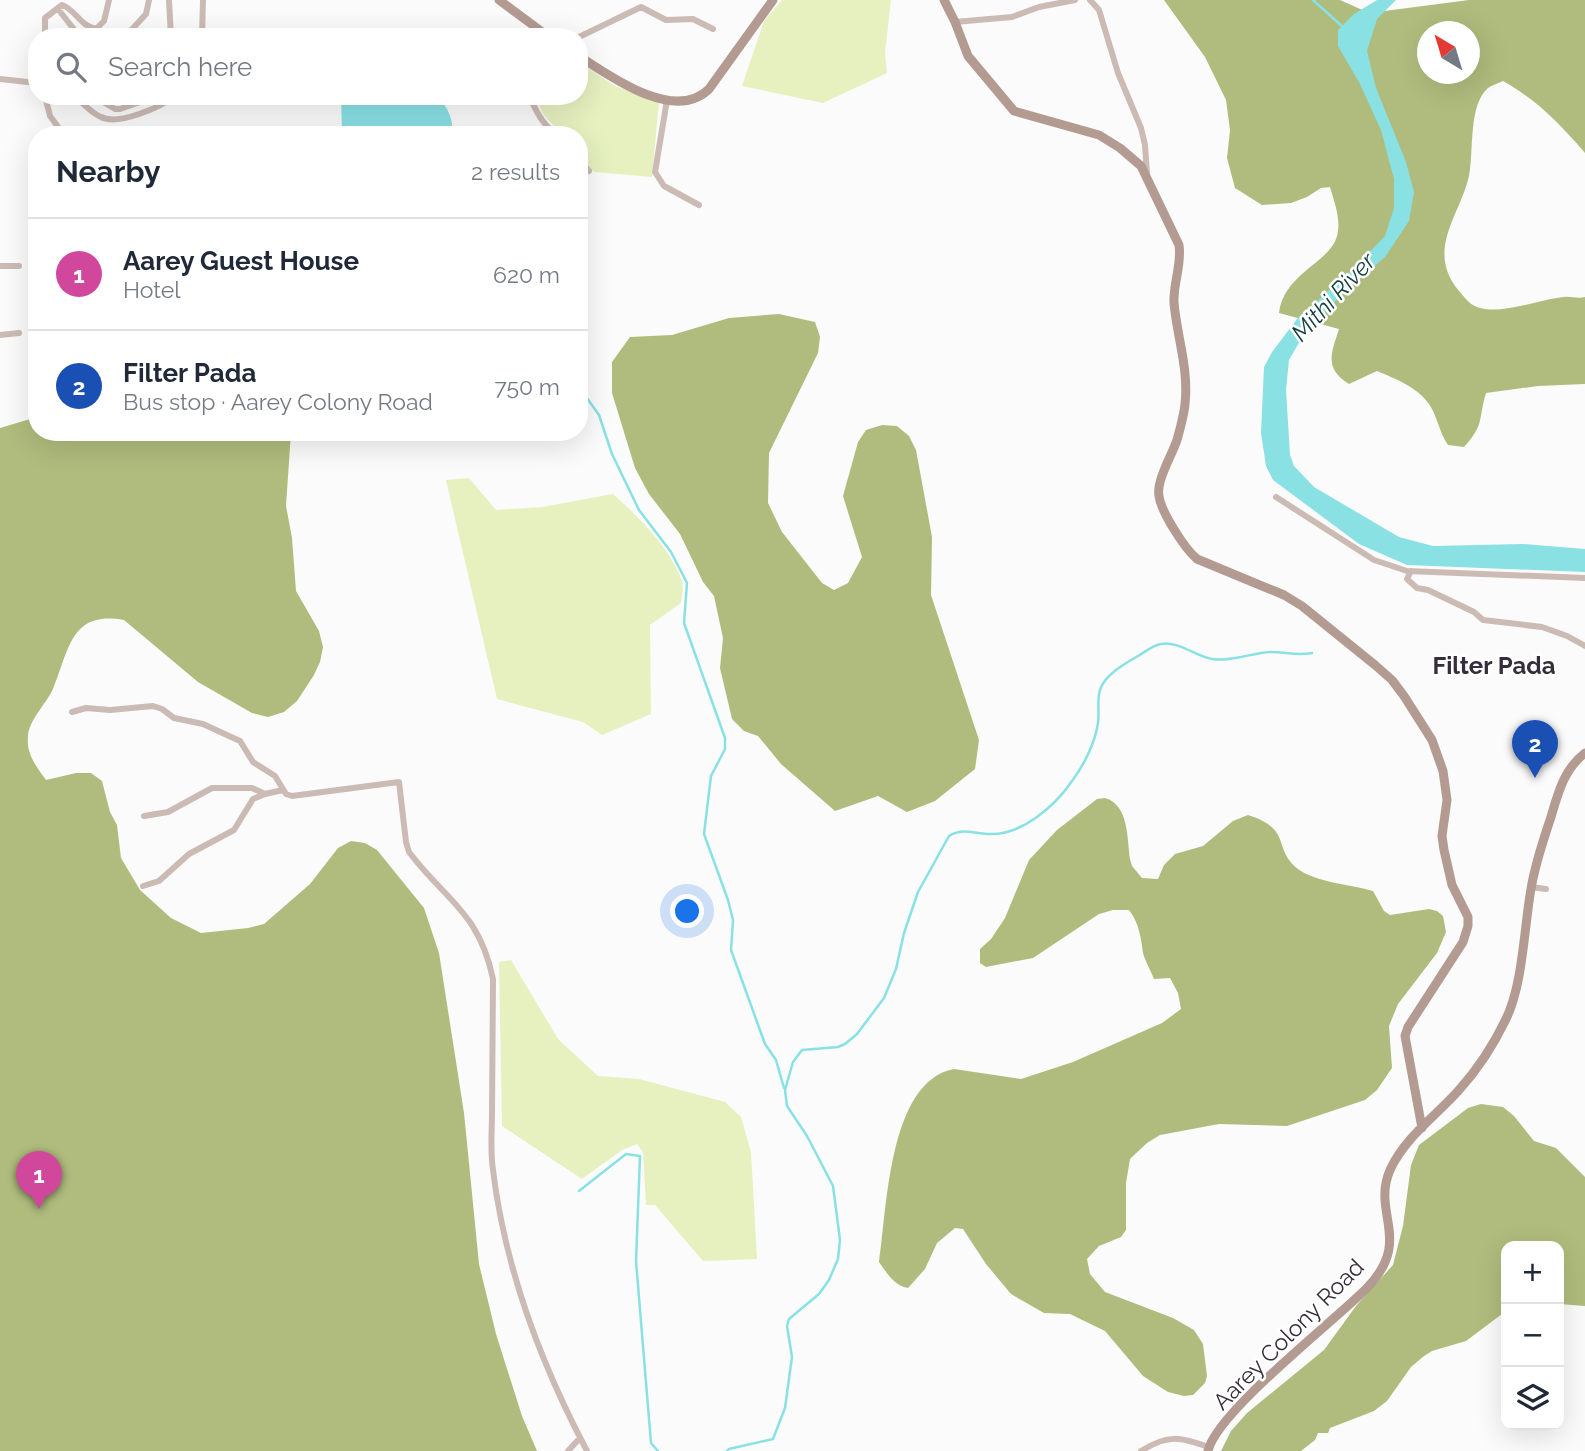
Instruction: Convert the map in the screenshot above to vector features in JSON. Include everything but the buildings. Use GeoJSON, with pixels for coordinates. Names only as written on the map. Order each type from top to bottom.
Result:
{"type":"FeatureCollection","features":[{"type":"Feature","properties":{"kind":"street"},"geometry":{"type":"LineString","coordinates":[[97,28],[104,21],[109,0]]}},
{"type":"Feature","properties":{"kind":"street"},"geometry":{"type":"LineString","coordinates":[[133,28],[146,14],[149,0]]}},
{"type":"Feature","properties":{"kind":"street"},"geometry":{"type":"LineString","coordinates":[[169,0],[171,28]]}},
{"type":"Feature","properties":{"kind":"street"},"geometry":{"type":"LineString","coordinates":[[202,28],[203,0]]}},
{"type":"Feature","properties":{"kind":"street"},"geometry":{"type":"LineString","coordinates":[[499,0],[538,28]]}},
{"type":"Feature","properties":{"kind":"street"},"geometry":{"type":"LineString","coordinates":[[588,62],[628,86],[667,100],[689,101],[702,96],[773,0]]}},
{"type":"Feature","properties":{"kind":"street"},"geometry":{"type":"LineString","coordinates":[[944,0],[968,56],[1014,111],[1099,135],[1120,148],[1147,174]]}},
{"type":"Feature","properties":{"kind":"street"},"geometry":{"type":"LineString","coordinates":[[955,22],[1012,17],[1039,7],[1075,0]]}},
{"type":"Feature","properties":{"kind":"street"},"geometry":{"type":"LineString","coordinates":[[1090,0],[1099,10],[1118,74],[1141,128],[1147,174],[1179,245],[1181,257],[1174,305],[1186,371],[1185,405],[1177,439],[1159,486],[1164,510],[1190,554],[1284,595],[1315,615],[1392,680],[1439,753],[1447,800],[1442,836],[1446,866],[1468,917],[1468,926],[1463,942],[1408,1027],[1405,1036],[1422,1128]]}},
{"type":"Feature","properties":{"kind":"street"},"geometry":{"type":"LineString","coordinates":[[45,28],[45,18],[60,6],[66,5],[67,22],[72,28]]}},
{"type":"Feature","properties":{"kind":"street"},"geometry":{"type":"LineString","coordinates":[[588,33],[641,7],[666,20],[693,19],[713,29]]}},
{"type":"Feature","properties":{"kind":"street"},"geometry":{"type":"LineString","coordinates":[[67,13],[91,28]]}},
{"type":"Feature","properties":{"kind":"street"},"geometry":{"type":"LineString","coordinates":[[0,79],[28,82]]}},
{"type":"Feature","properties":{"kind":"street"},"geometry":{"type":"LineString","coordinates":[[667,100],[655,172],[664,186],[699,205]]}},
{"type":"Feature","properties":{"kind":"street"},"geometry":{"type":"LineString","coordinates":[[47,105],[50,116],[57,126]]}},
{"type":"Feature","properties":{"kind":"street"},"geometry":{"type":"LineString","coordinates":[[85,105],[99,117],[109,120],[163,105]]}},
{"type":"Feature","properties":{"kind":"street"},"geometry":{"type":"LineString","coordinates":[[108,105],[115,109],[131,105]]}},
{"type":"Feature","properties":{"kind":"street"},"geometry":{"type":"LineString","coordinates":[[533,105],[546,126]]}},
{"type":"Feature","properties":{"kind":"street"},"geometry":{"type":"LineString","coordinates":[[0,266],[19,266]]}},
{"type":"Feature","properties":{"kind":"street"},"geometry":{"type":"LineString","coordinates":[[0,335],[19,333]]}},
{"type":"Feature","properties":{"kind":"street"},"geometry":{"type":"LineString","coordinates":[[1276,497],[1374,561],[1411,571],[1585,578]]}},
{"type":"Feature","properties":{"kind":"street"},"geometry":{"type":"LineString","coordinates":[[1411,571],[1407,579],[1417,588],[1429,590],[1474,612],[1483,620],[1542,627],[1585,646]]}},
{"type":"Feature","properties":{"kind":"street"},"geometry":{"type":"LineString","coordinates":[[72,712],[86,708],[110,710],[153,706],[174,718],[203,724],[240,741],[253,762],[275,776],[282,790],[292,796],[399,782],[405,842],[409,852],[457,903],[480,937],[489,957],[493,978],[492,1168],[504,1233],[523,1303],[540,1348],[560,1399],[587,1451]]}},
{"type":"Feature","properties":{"kind":"street","name":"Aarey Colony Road"},"geometry":{"type":"LineString","coordinates":[[1208,1449],[1210,1442],[1238,1406],[1368,1287],[1386,1264],[1391,1246],[1385,1193],[1389,1172],[1399,1153],[1460,1089],[1488,1052],[1507,1017],[1515,989],[1531,887],[1562,779],[1585,753]]}},
{"type":"Feature","properties":{"kind":"street"},"geometry":{"type":"LineString","coordinates":[[144,816],[169,812],[212,788],[251,788],[265,794]]}},
{"type":"Feature","properties":{"kind":"street"},"geometry":{"type":"LineString","coordinates":[[143,886],[159,881],[189,854],[234,830],[253,799],[282,790]]}},
{"type":"Feature","properties":{"kind":"street"},"geometry":{"type":"LineString","coordinates":[[1531,887],[1546,889]]}},
{"type":"Feature","properties":{"kind":"street"},"geometry":{"type":"LineString","coordinates":[[568,1451],[580,1438]]}},
{"type":"Feature","properties":{"kind":"street"},"geometry":{"type":"LineString","coordinates":[[1141,1451],[1156,1441],[1171,1438],[1188,1439],[1208,1449]]}},
{"type":"Feature","properties":{"kind":"green space"},"geometry":{"type":"Polygon","coordinates":[[[782,0],[891,0],[885,53],[887,73],[823,103],[742,86],[764,21],[782,0]]]}},
{"type":"Feature","properties":{"kind":"green space"},"geometry":{"type":"Polygon","coordinates":[[[1164,0],[1340,0],[1369,13],[1469,0],[1585,0],[1585,153],[1527,96],[1503,81],[1488,88],[1477,106],[1469,176],[1448,233],[1445,261],[1449,276],[1459,291],[1479,308],[1502,309],[1553,299],[1585,297],[1585,384],[1538,386],[1486,393],[1478,427],[1464,447],[1448,445],[1429,404],[1406,384],[1377,371],[1349,384],[1341,378],[1332,360],[1339,329],[1279,313],[1290,287],[1335,242],[1338,220],[1330,187],[1321,188],[1291,203],[1262,205],[1235,188],[1227,158],[1230,130],[1226,100],[1205,57],[1164,0]]]}},
{"type":"Feature","properties":{"kind":"green space"},"geometry":{"type":"Polygon","coordinates":[[[588,68],[615,86],[659,102],[652,177],[594,172],[588,165],[588,126],[554,126],[539,105],[588,105],[588,68]]]}},
{"type":"Feature","properties":{"kind":"green space"},"geometry":{"type":"Polygon","coordinates":[[[779,314],[815,322],[820,337],[818,353],[769,453],[768,503],[782,532],[822,583],[834,590],[848,583],[862,557],[843,496],[858,442],[866,430],[882,425],[897,426],[909,436],[916,450],[932,537],[931,595],[979,740],[975,769],[935,801],[907,812],[878,796],[835,811],[781,764],[758,736],[744,731],[732,719],[720,668],[723,638],[714,596],[703,582],[680,534],[649,494],[635,468],[612,393],[612,362],[630,337],[672,335],[729,318],[779,314]]]}},
{"type":"Feature","properties":{"kind":"green space"},"geometry":{"type":"Polygon","coordinates":[[[28,420],[28,441],[290,441],[286,506],[292,538],[296,591],[319,631],[323,647],[314,675],[297,701],[284,712],[268,717],[252,713],[198,682],[124,620],[92,621],[74,636],[68,648],[53,689],[31,724],[29,748],[32,759],[46,780],[76,773],[91,773],[102,781],[110,812],[117,825],[121,858],[140,890],[171,918],[201,933],[264,924],[310,884],[338,848],[351,841],[365,843],[377,850],[424,908],[439,953],[464,1113],[479,1264],[496,1334],[522,1416],[537,1451],[0,1451],[0,428],[28,420]]]}},
{"type":"Feature","properties":{"kind":"green space"},"geometry":{"type":"Polygon","coordinates":[[[469,478],[496,510],[542,507],[613,494],[662,545],[677,569],[683,589],[681,603],[650,625],[651,714],[602,735],[583,722],[497,699],[446,480],[469,478]]]}},
{"type":"Feature","properties":{"kind":"green space"},"geometry":{"type":"Polygon","coordinates":[[[1105,798],[1113,802],[1123,815],[1132,866],[1142,878],[1158,879],[1164,865],[1175,854],[1203,846],[1233,821],[1248,815],[1262,821],[1277,833],[1290,862],[1298,869],[1324,880],[1373,891],[1384,911],[1390,915],[1429,909],[1437,911],[1443,916],[1446,932],[1437,953],[1398,1004],[1389,1026],[1392,1068],[1377,1090],[1365,1100],[1287,1126],[1219,1124],[1160,1135],[1130,1159],[1126,1183],[1126,1230],[1121,1237],[1099,1246],[1087,1259],[1090,1274],[1105,1292],[1173,1318],[1194,1330],[1203,1344],[1207,1376],[1205,1383],[1193,1395],[1168,1392],[1143,1376],[1105,1331],[1070,1314],[1044,1313],[1011,1294],[986,1264],[963,1229],[955,1228],[937,1243],[925,1269],[908,1288],[895,1282],[879,1262],[889,1182],[903,1122],[916,1097],[932,1079],[954,1069],[1021,1079],[1073,1062],[1162,1023],[1181,1009],[1178,993],[1170,978],[1154,979],[1144,956],[1137,925],[1129,910],[1113,910],[1099,914],[1033,958],[986,967],[980,963],[980,949],[991,939],[1005,918],[1029,860],[1057,830],[1097,799],[1105,798]]]}},
{"type":"Feature","properties":{"kind":"green space"},"geometry":{"type":"Polygon","coordinates":[[[511,960],[558,1039],[598,1076],[639,1079],[725,1102],[741,1117],[751,1152],[757,1259],[703,1261],[655,1205],[646,1205],[643,1152],[637,1144],[622,1150],[582,1179],[502,1126],[499,962],[511,960]]]}},
{"type":"Feature","properties":{"kind":"green space"},"geometry":{"type":"Polygon","coordinates":[[[1481,1104],[1503,1107],[1534,1141],[1556,1148],[1585,1177],[1585,1306],[1564,1304],[1564,1241],[1501,1241],[1501,1315],[1466,1341],[1424,1356],[1411,1367],[1387,1401],[1374,1411],[1330,1428],[1328,1433],[1318,1433],[1315,1440],[1301,1451],[1221,1451],[1231,1431],[1247,1413],[1324,1350],[1356,1306],[1393,1265],[1403,1226],[1411,1165],[1419,1145],[1468,1108],[1481,1104]]]}},
{"type":"Feature","properties":{"kind":"water","name":"Mithi River"},"geometry":{"type":"Polygon","coordinates":[[[1377,0],[1396,0],[1377,19],[1367,51],[1376,88],[1406,162],[1414,192],[1409,221],[1385,257],[1342,294],[1303,336],[1289,360],[1286,390],[1290,455],[1294,466],[1314,487],[1399,537],[1433,546],[1523,544],[1585,549],[1585,572],[1407,565],[1359,544],[1273,480],[1266,466],[1261,433],[1264,367],[1297,319],[1385,236],[1394,208],[1394,179],[1381,130],[1360,84],[1338,46],[1338,30],[1354,14],[1377,0]]]}},
{"type":"Feature","properties":{"kind":"water"},"geometry":{"type":"Polygon","coordinates":[[[341,105],[444,105],[449,112],[452,126],[342,126],[341,105]]]}},
{"type":"Feature","properties":{"kind":"waterway"},"geometry":{"type":"LineString","coordinates":[[1313,0],[1344,28]]}},
{"type":"Feature","properties":{"kind":"waterway"},"geometry":{"type":"LineString","coordinates":[[588,400],[599,415],[612,454],[639,510],[671,552],[687,583],[684,623],[725,738],[725,749],[711,776],[704,834],[733,920],[731,950],[765,1044],[776,1060],[784,1088]]}},
{"type":"Feature","properties":{"kind":"waterway"},"geometry":{"type":"LineString","coordinates":[[727,1451],[773,1439],[785,1408],[792,1357],[787,1326],[789,1319],[819,1294],[829,1280],[838,1259],[840,1240],[833,1186],[807,1136],[787,1106],[785,1090],[793,1062],[802,1050],[845,1044],[857,1034],[884,998],[896,969],[904,933],[918,892],[949,836],[964,831],[990,834],[1014,830],[1037,817],[1057,800],[1088,754],[1097,731],[1099,697],[1104,682],[1120,667],[1152,647],[1161,644],[1174,645],[1219,660],[1270,652],[1312,653]]}},
{"type":"Feature","properties":{"kind":"waterway"},"geometry":{"type":"LineString","coordinates":[[579,1191],[626,1154],[640,1156],[636,1261],[651,1443],[658,1451]]}},
{"type":"Feature","properties":{"kind":"place","name":"Filter Pada"},"geometry":{"type":"Point","coordinates":[1535,778]}},
{"type":"Feature","properties":{"kind":"place","name":"Aarey Guest House"},"geometry":{"type":"Point","coordinates":[39,1209]}},
{"type":"Feature","properties":{"kind":"district","name":"Filter Pada"},"geometry":{"type":"Point","coordinates":[1494,665]}}]}
